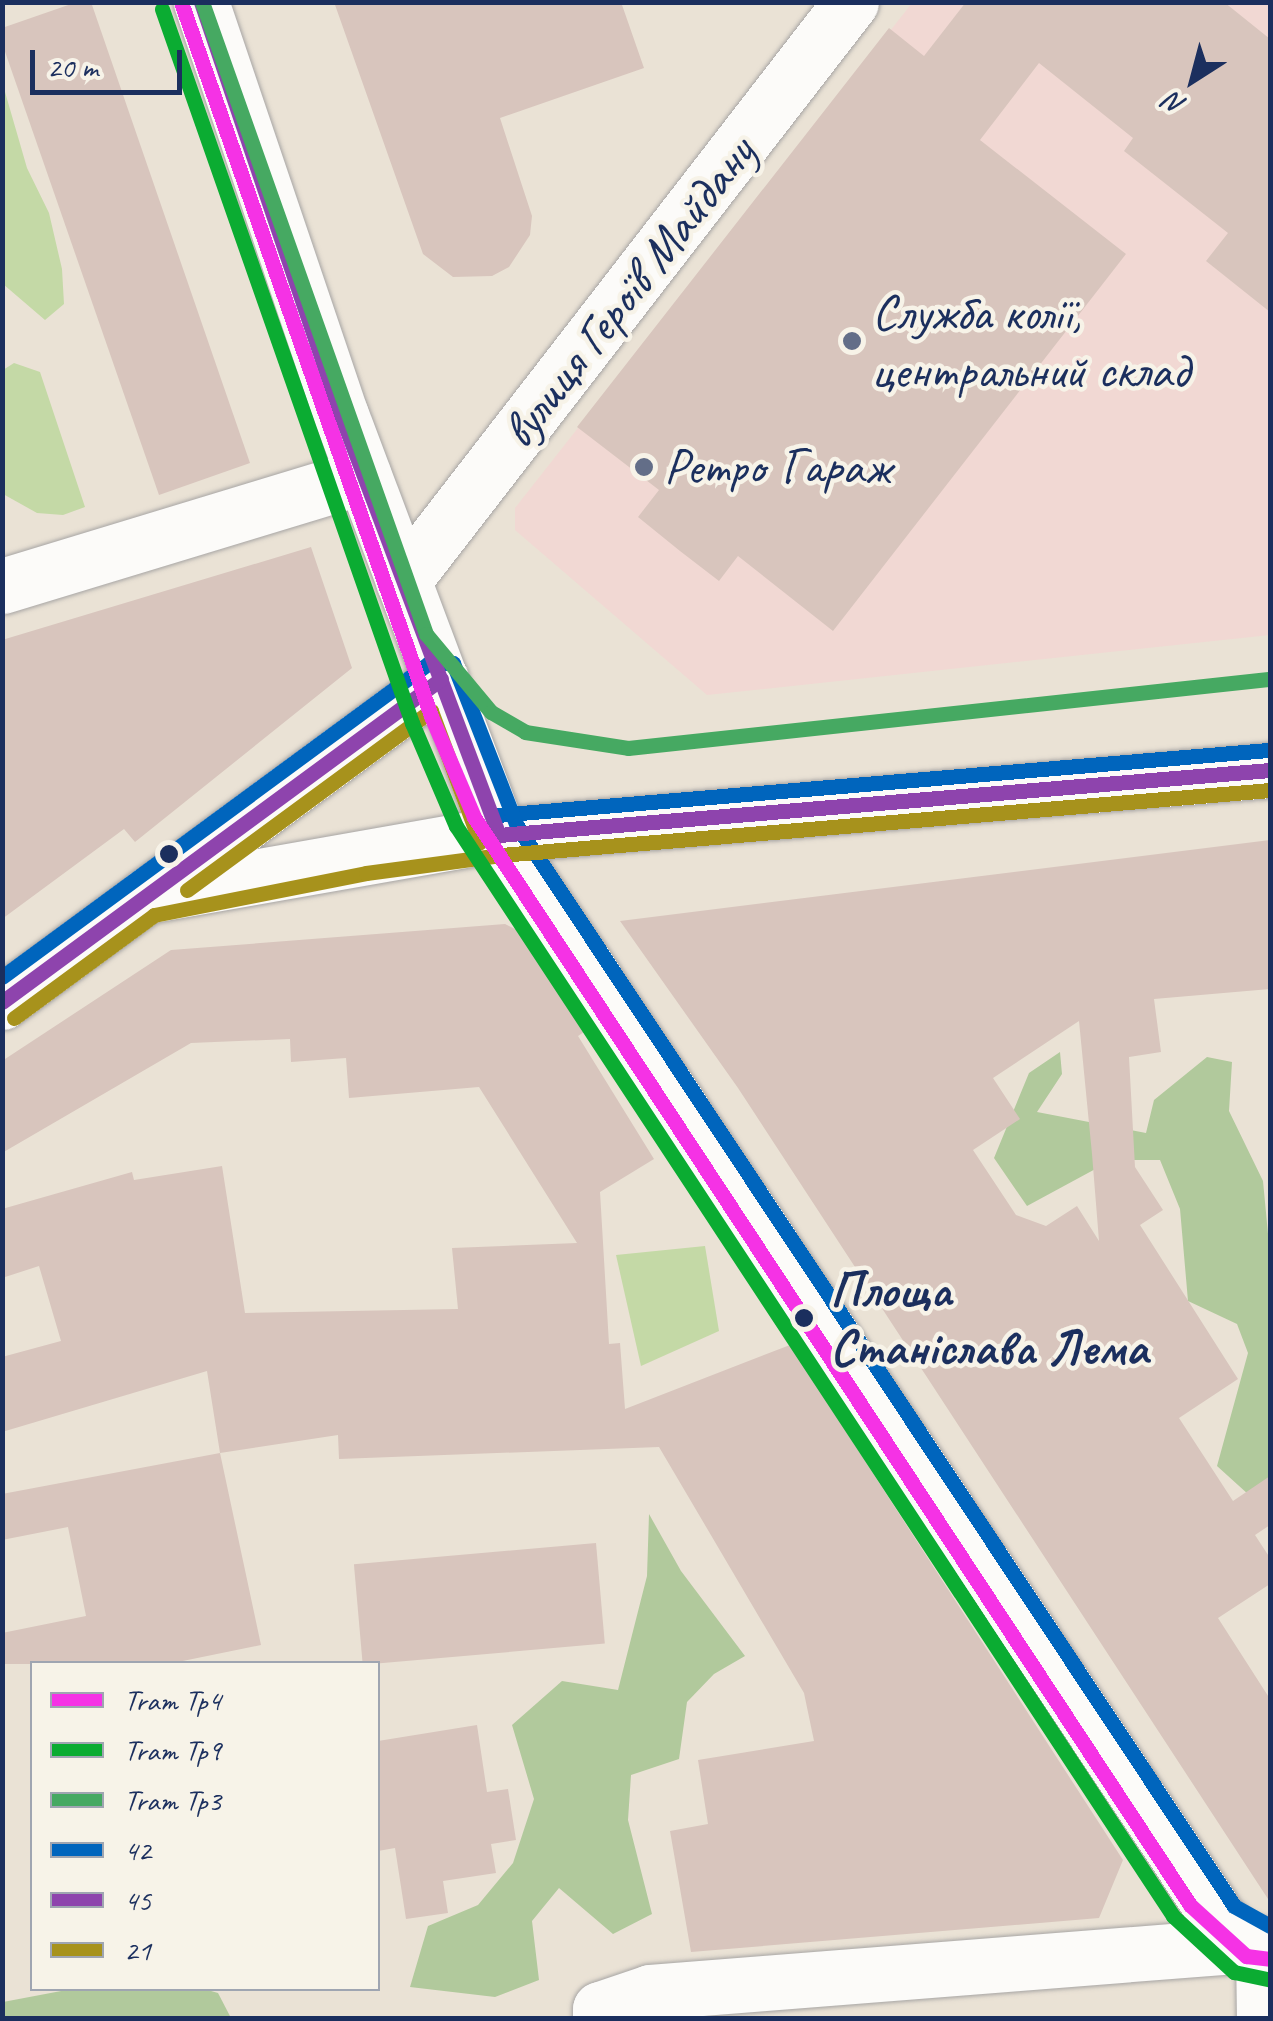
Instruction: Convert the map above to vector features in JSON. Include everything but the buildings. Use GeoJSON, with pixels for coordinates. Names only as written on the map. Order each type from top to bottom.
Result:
{"type":"FeatureCollection","features":[{"type":"Feature","properties":{"kind":"main road"},"geometry":{"type":"LineString","coordinates":[[201,2],[364,476],[498,835],[1220,1919],[1267,1947]]}},
{"type":"Feature","properties":{"kind":"main road","name":"вулиця Героїв Майдану"},"geometry":{"type":"LineString","coordinates":[[403,580],[851,2]]}},
{"type":"Feature","properties":{"kind":"main road"},"geometry":{"type":"LineString","coordinates":[[2,586],[364,476]]}},
{"type":"Feature","properties":{"kind":"main road"},"geometry":{"type":"LineString","coordinates":[[2,1002],[440,680]]}},
{"type":"Feature","properties":{"kind":"main road"},"geometry":{"type":"LineString","coordinates":[[146,896],[362,853],[498,835],[1270,770]]}},
{"type":"Feature","properties":{"kind":"main road"},"geometry":{"type":"LineString","coordinates":[[600,2014],[650,1992],[1267,1947]]}},
{"type":"Feature","properties":{"kind":"main road"},"geometry":{"type":"LineString","coordinates":[[1264,2018],[1267,1947]]}},
{"type":"Feature","properties":{"kind":"shaded area"},"geometry":{"type":"Polygon","coordinates":[[[912,3],[1270,3],[1270,635],[707,695],[515,530],[515,508],[912,3]]]}},
{"type":"Feature","properties":{"kind":"green space"},"geometry":{"type":"Polygon","coordinates":[[[3,85],[27,168],[49,213],[62,269],[64,304],[45,320],[3,284],[3,85]]]}},
{"type":"Feature","properties":{"kind":"green space"},"geometry":{"type":"Polygon","coordinates":[[[14,363],[40,372],[85,507],[63,515],[37,513],[3,494],[3,370],[14,363]]]}},
{"type":"Feature","properties":{"kind":"green space"},"geometry":{"type":"Polygon","coordinates":[[[1060,1052],[1062,1074],[1037,1112],[1146,1133],[1154,1100],[1207,1057],[1232,1062],[1229,1111],[1263,1181],[1270,1255],[1270,1514],[1217,1466],[1248,1353],[1237,1324],[1188,1301],[1180,1209],[1160,1160],[1112,1160],[1027,1206],[994,1158],[1029,1073],[1060,1052]]]}},
{"type":"Feature","properties":{"kind":"green space"},"geometry":{"type":"Polygon","coordinates":[[[705,1246],[719,1331],[641,1366],[616,1255],[705,1246]]]}},
{"type":"Feature","properties":{"kind":"green space"},"geometry":{"type":"Polygon","coordinates":[[[649,1514],[681,1571],[745,1656],[714,1674],[687,1702],[679,1759],[631,1775],[628,1820],[652,1914],[613,1934],[559,1888],[532,1921],[539,1980],[495,1997],[410,1987],[428,1926],[478,1905],[513,1863],[534,1799],[512,1725],[562,1681],[618,1690],[647,1576],[649,1514]]]}},
{"type":"Feature","properties":{"kind":"green space"},"geometry":{"type":"Polygon","coordinates":[[[61,1991],[211,1991],[218,1993],[231,2018],[3,2018],[3,2002],[61,1991]]]}},
{"type":"Feature","properties":{"kind":"tram line","name":"Тр4"},"geometry":{"type":"LineString","coordinates":[[181,2],[431,716],[474,817],[1190,1905],[1246,1956],[1270,1959]]}},
{"type":"Feature","properties":{"kind":"tram line","name":"Тр3"},"geometry":{"type":"LineString","coordinates":[[202,2],[426,634],[491,712],[525,732],[628,748],[1268,679]]}},
{"type":"Feature","properties":{"kind":"tram line","name":"Тр9"},"geometry":{"type":"LineString","coordinates":[[162,9],[412,723],[456,826],[1173,1916],[1234,1972],[1268,1979]]}},
{"type":"Feature","properties":{"kind":"transit line","name":"45"},"geometry":{"type":"LineString","coordinates":[[201,2],[341,415],[499,835]]}},
{"type":"Feature","properties":{"kind":"transit line","name":"42"},"geometry":{"type":"LineString","coordinates":[[2,977],[429,663],[453,663],[517,826],[1234,1906],[1270,1926]]}},
{"type":"Feature","properties":{"kind":"transit line","name":"45"},"geometry":{"type":"LineString","coordinates":[[2,1002],[441,679]]}},
{"type":"Feature","properties":{"kind":"transit line","name":"21"},"geometry":{"type":"LineString","coordinates":[[187,890],[431,711],[480,842]]}},
{"type":"Feature","properties":{"kind":"transit line","name":"42"},"geometry":{"type":"LineString","coordinates":[[497,815],[1268,750]]}},
{"type":"Feature","properties":{"kind":"transit line","name":"45"},"geometry":{"type":"LineString","coordinates":[[499,835],[1270,770]]}},
{"type":"Feature","properties":{"kind":"transit line","name":"21"},"geometry":{"type":"LineString","coordinates":[[14,1018],[154,915],[366,873],[501,855],[1270,790]]}},
{"type":"Feature","properties":{"kind":"place","name":"Служба колії, центральний склад"},"geometry":{"type":"Point","coordinates":[852,341]}},
{"type":"Feature","properties":{"kind":"place","name":"Ретро Гараж"},"geometry":{"type":"Point","coordinates":[644,467]}},
{"type":"Feature","properties":{"kind":"place","name":"Площа Станіслава Лема"},"geometry":{"type":"Point","coordinates":[804,1318]}}]}
